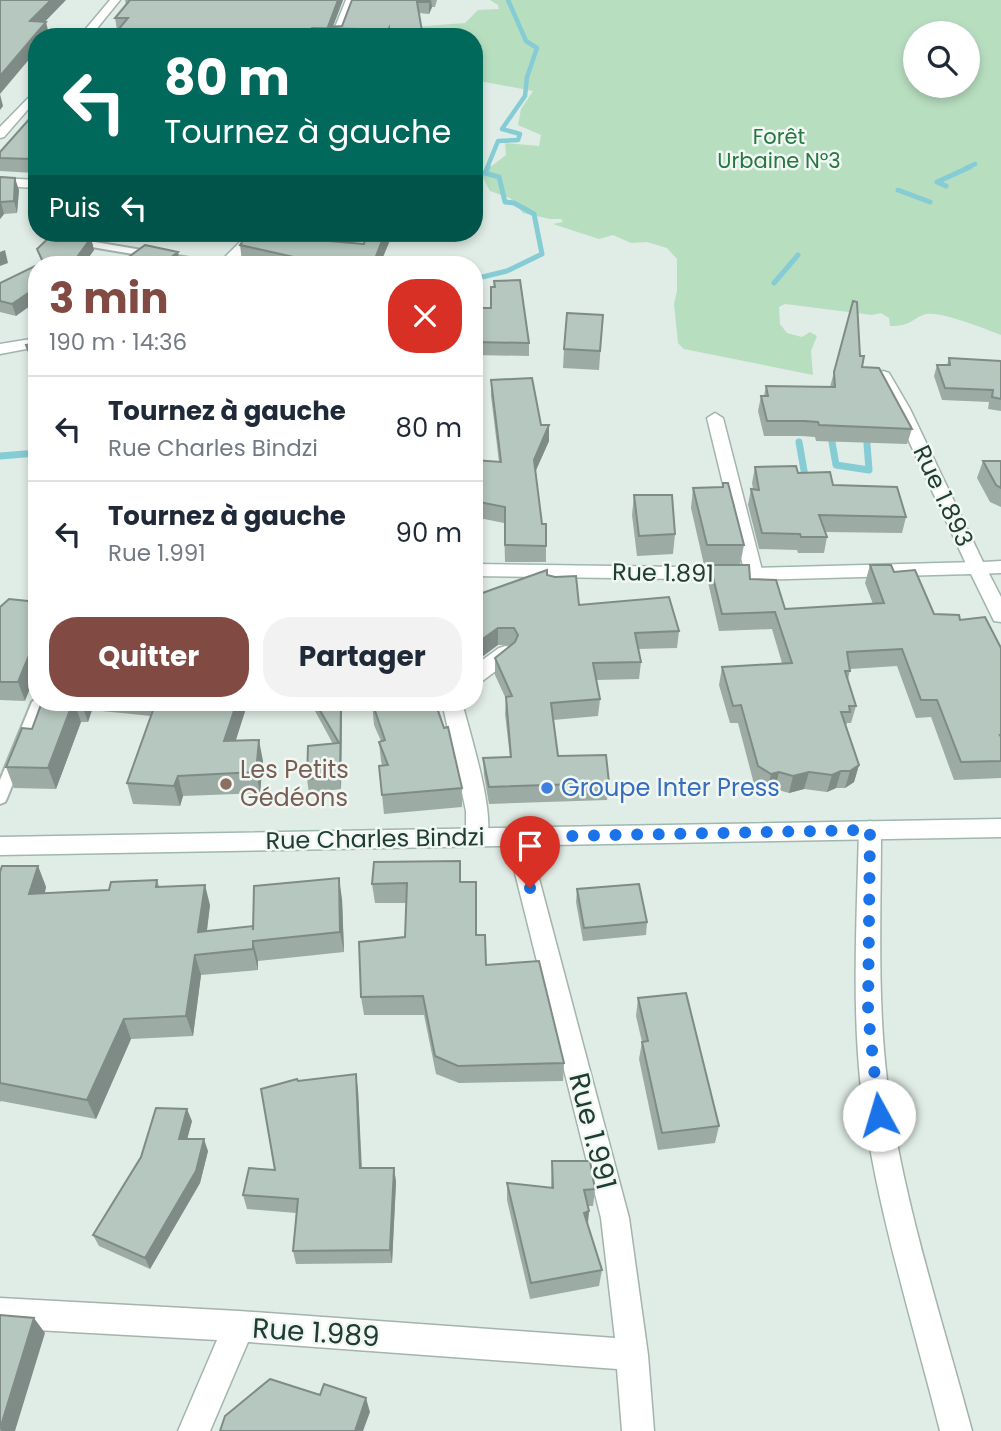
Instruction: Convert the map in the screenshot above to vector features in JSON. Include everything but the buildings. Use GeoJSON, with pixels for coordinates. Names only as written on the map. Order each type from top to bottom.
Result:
{"type":"FeatureCollection","features":[{"type":"Feature","properties":{"kind":"street"},"geometry":{"type":"LineString","coordinates":[[92,28],[115,0]]}},
{"type":"Feature","properties":{"kind":"street"},"geometry":{"type":"LineString","coordinates":[[340,28],[351,0]]}},
{"type":"Feature","properties":{"kind":"street"},"geometry":{"type":"LineString","coordinates":[[0,134],[28,102]]}},
{"type":"Feature","properties":{"kind":"street"},"geometry":{"type":"LineString","coordinates":[[0,182],[28,184]]}},
{"type":"Feature","properties":{"kind":"street"},"geometry":{"type":"LineString","coordinates":[[233,256],[248,242]]}},
{"type":"Feature","properties":{"kind":"street"},"geometry":{"type":"LineString","coordinates":[[0,349],[28,344]]}},
{"type":"Feature","properties":{"kind":"street","name":"Rue 1.893"},"geometry":{"type":"LineString","coordinates":[[883,376],[902,409],[1001,617]]}},
{"type":"Feature","properties":{"kind":"street"},"geometry":{"type":"LineString","coordinates":[[715,418],[754,574]]}},
{"type":"Feature","properties":{"kind":"street","name":"Rue 1.891"},"geometry":{"type":"LineString","coordinates":[[483,570],[754,574],[1001,567]]}},
{"type":"Feature","properties":{"kind":"street"},"geometry":{"type":"LineString","coordinates":[[483,670],[506,653]]}},
{"type":"Feature","properties":{"kind":"street"},"geometry":{"type":"LineString","coordinates":[[454,711],[477,811],[477,837]]}},
{"type":"Feature","properties":{"kind":"street","name":"Rue Charles Bindzi"},"geometry":{"type":"LineString","coordinates":[[0,846],[1001,828]]}},
{"type":"Feature","properties":{"kind":"street"},"geometry":{"type":"LineString","coordinates":[[870,830],[868,1013],[879,1115],[897,1201],[956,1431]]}},
{"type":"Feature","properties":{"kind":"street","name":"Rue 1.991"},"geometry":{"type":"LineString","coordinates":[[517,837],[615,1218],[632,1355],[638,1431]]}},
{"type":"Feature","properties":{"kind":"street","name":"Rue 1.989"},"geometry":{"type":"LineString","coordinates":[[0,1313],[239,1326],[632,1355]]}},
{"type":"Feature","properties":{"kind":"street"},"geometry":{"type":"LineString","coordinates":[[194,1431],[239,1326]]}},
{"type":"Feature","properties":{"kind":"lane"},"geometry":{"type":"LineString","coordinates":[[77,242],[160,256]]}},
{"type":"Feature","properties":{"kind":"lane"},"geometry":{"type":"LineString","coordinates":[[0,798],[35,711]]}},
{"type":"Feature","properties":{"kind":"green space","name":"Forêt Urbaine N°3"},"geometry":{"type":"Polygon","coordinates":[[[490,0],[1001,0],[1001,335],[943,315],[926,314],[903,325],[890,326],[889,318],[881,313],[872,315],[785,304],[779,307],[780,324],[787,333],[802,337],[810,332],[817,336],[811,351],[813,375],[684,349],[678,343],[674,304],[677,291],[677,259],[667,248],[647,242],[631,243],[613,235],[599,239],[553,224],[563,222],[561,219],[523,213],[510,198],[490,191],[483,172],[506,155],[505,143],[539,146],[541,135],[518,125],[521,109],[533,91],[483,82],[483,28],[413,28],[465,23],[478,10],[499,9],[498,5],[490,0]]]}},
{"type":"Feature","properties":{"kind":"waterway"},"geometry":{"type":"LineString","coordinates":[[487,168],[498,141],[518,140],[520,134],[502,129],[525,96],[527,77],[537,48],[526,41],[508,0]]}},
{"type":"Feature","properties":{"kind":"waterway"},"geometry":{"type":"LineString","coordinates":[[966,168],[975,164]]}},
{"type":"Feature","properties":{"kind":"waterway"},"geometry":{"type":"LineString","coordinates":[[483,277],[507,271],[542,254],[534,214],[514,203],[505,202],[499,177],[485,173],[488,167]]}},
{"type":"Feature","properties":{"kind":"waterway"},"geometry":{"type":"LineString","coordinates":[[946,186],[937,182],[970,167]]}},
{"type":"Feature","properties":{"kind":"waterway"},"geometry":{"type":"LineString","coordinates":[[898,190],[930,202]]}},
{"type":"Feature","properties":{"kind":"waterway"},"geometry":{"type":"LineString","coordinates":[[774,283],[798,255]]}},
{"type":"Feature","properties":{"kind":"waterway"},"geometry":{"type":"LineString","coordinates":[[799,442],[806,482]]}},
{"type":"Feature","properties":{"kind":"waterway"},"geometry":{"type":"LineString","coordinates":[[832,442],[836,465],[869,470],[867,444]]}},
{"type":"Feature","properties":{"kind":"waterway"},"geometry":{"type":"LineString","coordinates":[[0,456],[28,454]]}},
{"type":"Feature","properties":{"kind":"place","name":"Les Petits Gédéons"},"geometry":{"type":"Point","coordinates":[226,784]}},
{"type":"Feature","properties":{"kind":"place","name":"Groupe Inter Press"},"geometry":{"type":"Point","coordinates":[547,788]}},
{"type":"Feature","properties":{"kind":"route"},"geometry":{"type":"LineString","coordinates":[[530,888],[517,837],[870,830],[868,1013],[879,1115]]}}]}
